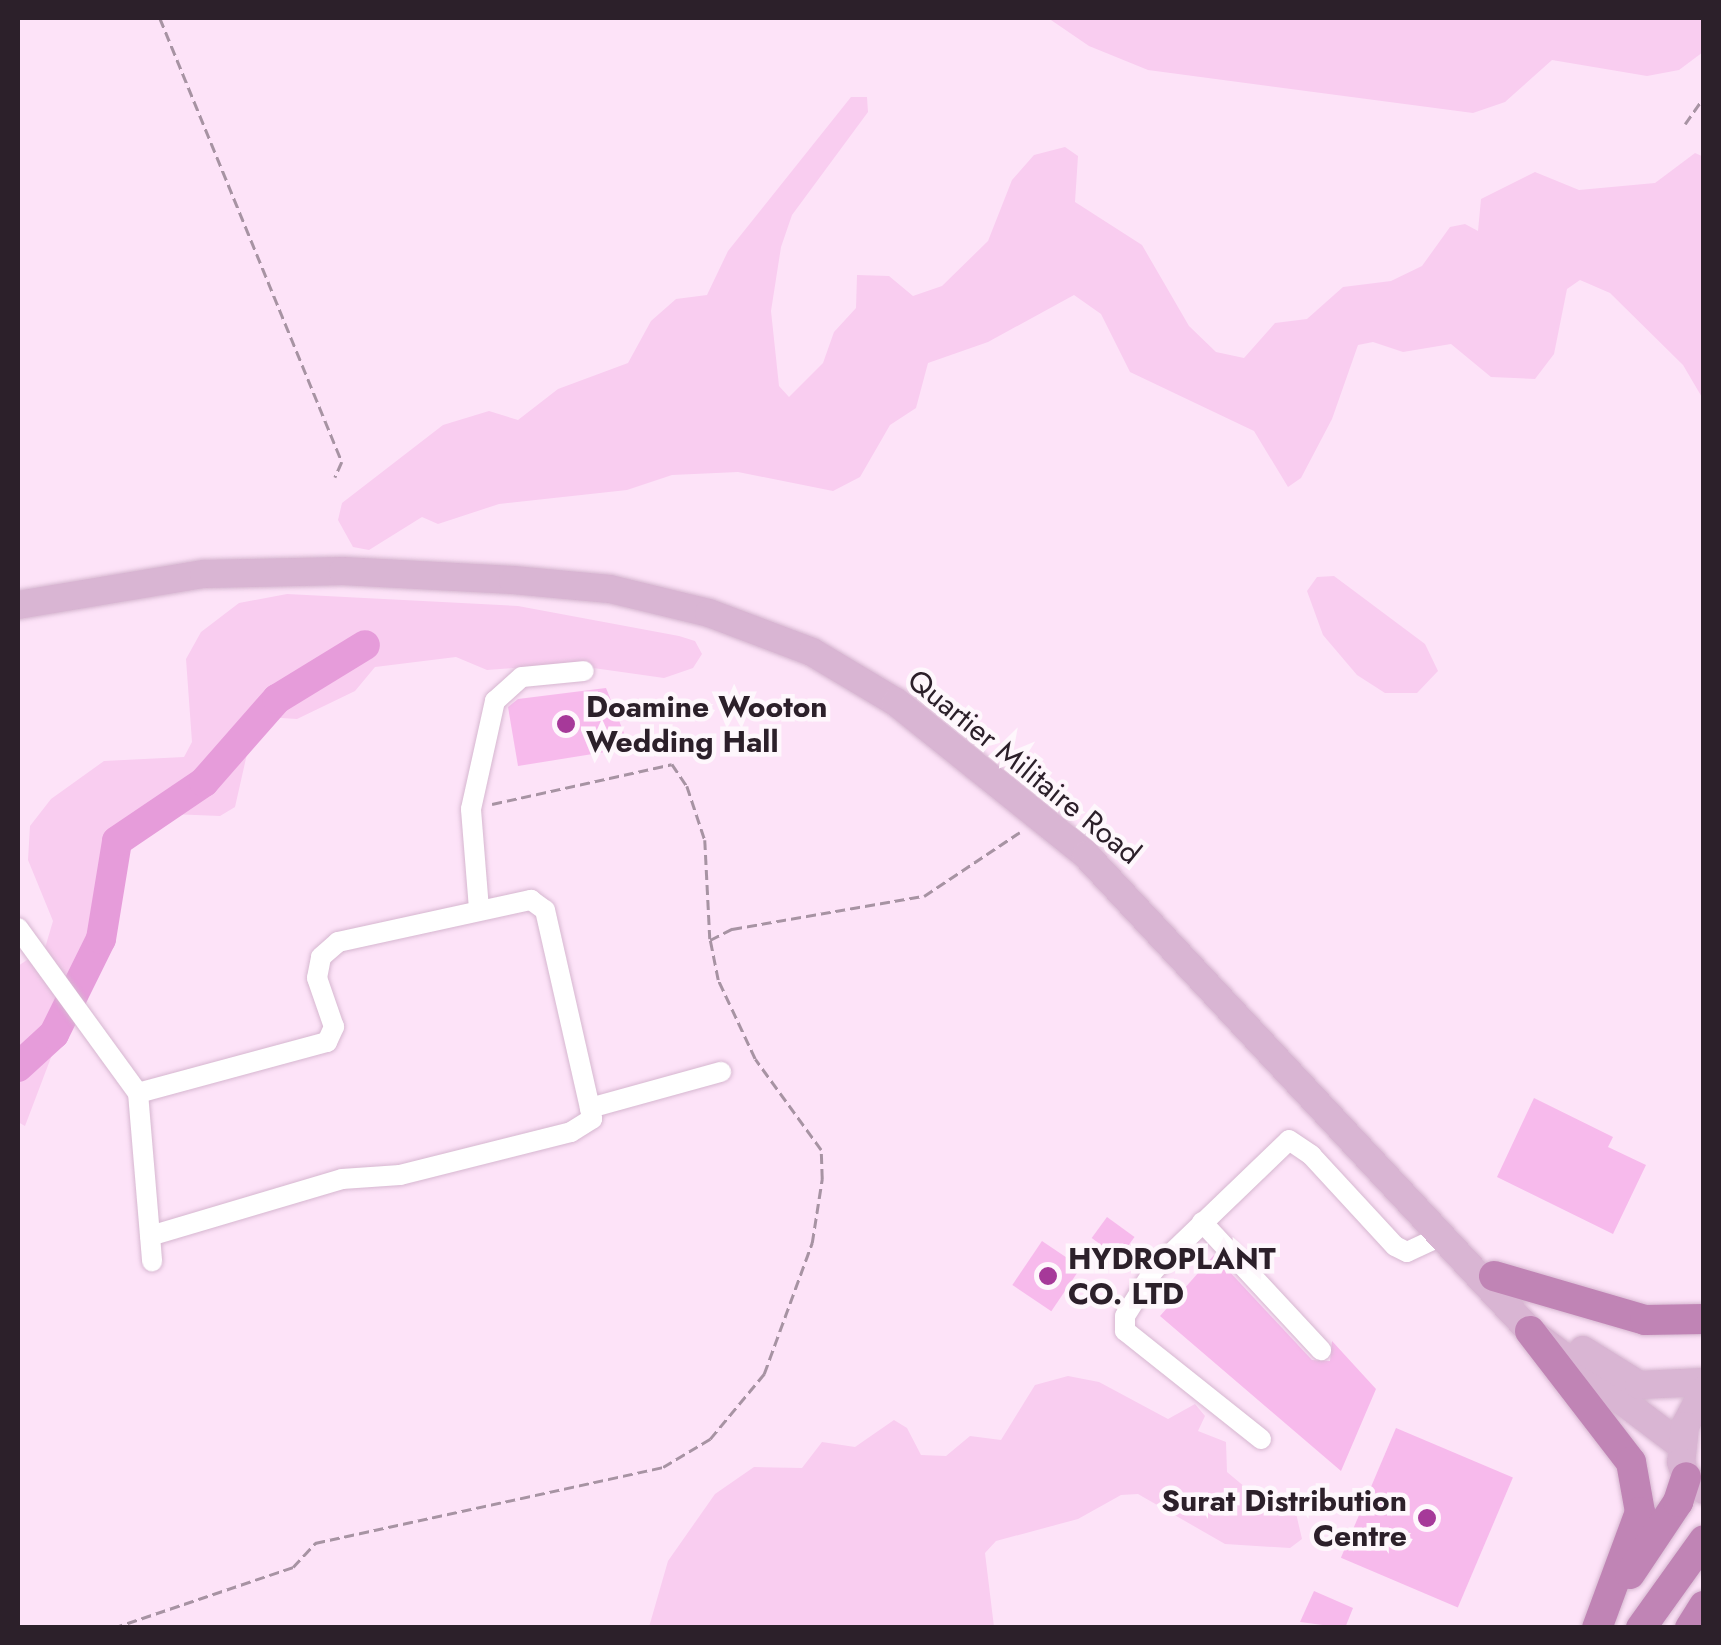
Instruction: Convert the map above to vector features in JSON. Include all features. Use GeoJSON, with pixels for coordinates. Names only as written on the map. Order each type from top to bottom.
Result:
{"type":"FeatureCollection","features":[{"type":"Feature","properties":{"kind":"highway"},"geometry":{"type":"LineString","coordinates":[[1494,1276],[1645,1320],[1704,1319]]}},
{"type":"Feature","properties":{"kind":"highway"},"geometry":{"type":"LineString","coordinates":[[1530,1331],[1630,1462],[1640,1512],[1599,1623]]}},
{"type":"Feature","properties":{"kind":"highway"},"geometry":{"type":"LineString","coordinates":[[1599,1623],[1678,1502],[1695,1483]]}},
{"type":"Feature","properties":{"kind":"highway"},"geometry":{"type":"LineString","coordinates":[[1641,1628],[1704,1540]]}},
{"type":"Feature","properties":{"kind":"highway"},"geometry":{"type":"LineString","coordinates":[[1690,1628],[1704,1606]]}},
{"type":"Feature","properties":{"kind":"main road","name":"Quartier Militaire Road"},"geometry":{"type":"LineString","coordinates":[[18,605],[204,574],[344,571],[610,589],[709,614],[812,652],[896,702],[1042,817],[1129,895],[1530,1331],[1682,1446]]}},
{"type":"Feature","properties":{"kind":"main road","name":"Quartier Militaire Road"},"geometry":{"type":"LineString","coordinates":[[1442,1236],[1565,1338],[1638,1385],[1704,1382]]}},
{"type":"Feature","properties":{"kind":"main road"},"geometry":{"type":"LineString","coordinates":[[1695,1483],[1682,1446],[1694,1402],[1704,1390]]}},
{"type":"Feature","properties":{"kind":"street"},"geometry":{"type":"LineString","coordinates":[[478,908],[471,809],[495,701],[508,683],[584,671]]}},
{"type":"Feature","properties":{"kind":"street"},"geometry":{"type":"LineString","coordinates":[[138,1093],[312,1051],[327,1042],[334,1028],[318,978],[321,957],[338,942],[478,908],[531,900],[545,910],[592,1119],[570,1132],[400,1176],[342,1178],[150,1236]]}},
{"type":"Feature","properties":{"kind":"street"},"geometry":{"type":"LineString","coordinates":[[18,928],[138,1093],[152,1261]]}},
{"type":"Feature","properties":{"kind":"street"},"geometry":{"type":"LineString","coordinates":[[590,1108],[720,1072]]}},
{"type":"Feature","properties":{"kind":"street"},"geometry":{"type":"LineString","coordinates":[[1261,1439],[1124,1331],[1125,1316],[1154,1270],[1289,1140],[1395,1246],[1407,1252],[1442,1236]]}},
{"type":"Feature","properties":{"kind":"street"},"geometry":{"type":"LineString","coordinates":[[1202,1222],[1322,1350]]}},
{"type":"Feature","properties":{"kind":"path"},"geometry":{"type":"LineString","coordinates":[[160,18],[342,462],[335,478]]}},
{"type":"Feature","properties":{"kind":"path"},"geometry":{"type":"LineString","coordinates":[[1685,124],[1704,96]]}},
{"type":"Feature","properties":{"kind":"path"},"geometry":{"type":"LineString","coordinates":[[113,1628],[293,1567],[315,1543],[663,1468],[710,1438],[764,1374],[812,1243],[822,1179],[820,1150],[756,1059],[718,980],[710,940],[705,840],[687,786],[672,764],[471,809]]}},
{"type":"Feature","properties":{"kind":"path"},"geometry":{"type":"LineString","coordinates":[[710,940],[732,929],[924,896],[1042,817]]}},
{"type":"Feature","properties":{"kind":"shaded area"},"geometry":{"type":"Polygon","coordinates":[[[1048,18],[1703,18],[1703,52],[1679,70],[1647,76],[1552,60],[1505,102],[1473,113],[1148,70],[1089,46],[1048,18]]]}},
{"type":"Feature","properties":{"kind":"shaded area"},"geometry":{"type":"Polygon","coordinates":[[[851,97],[867,97],[868,112],[792,215],[781,247],[771,311],[779,386],[789,397],[823,363],[834,332],[856,308],[857,275],[889,276],[913,296],[942,286],[988,241],[1012,180],[1034,155],[1065,147],[1078,156],[1075,202],[1142,245],[1189,326],[1216,352],[1244,358],[1275,323],[1307,319],[1343,287],[1391,281],[1422,266],[1450,227],[1465,224],[1478,231],[1481,199],[1535,172],[1579,190],[1655,183],[1695,153],[1704,157],[1703,399],[1683,365],[1610,293],[1580,280],[1567,289],[1554,354],[1535,379],[1491,377],[1451,344],[1403,352],[1373,342],[1358,345],[1332,419],[1301,478],[1288,487],[1254,431],[1130,372],[1101,314],[1074,295],[988,342],[928,363],[916,408],[890,425],[860,477],[833,491],[738,472],[672,475],[627,490],[499,504],[438,524],[422,517],[369,550],[353,547],[338,520],[342,503],[443,425],[489,411],[518,420],[558,389],[628,363],[651,321],[676,299],[707,295],[728,251],[851,97]]]}},
{"type":"Feature","properties":{"kind":"shaded area"},"geometry":{"type":"Polygon","coordinates":[[[1334,576],[1425,644],[1438,671],[1417,693],[1385,693],[1357,675],[1323,635],[1307,591],[1317,577],[1334,576]]]}},
{"type":"Feature","properties":{"kind":"shaded area"},"geometry":{"type":"Polygon","coordinates":[[[287,594],[518,606],[679,636],[695,641],[702,654],[693,668],[664,678],[565,664],[487,670],[456,657],[375,667],[355,691],[297,719],[266,717],[249,745],[235,807],[220,816],[171,814],[132,844],[25,1126],[18,1122],[18,966],[45,948],[53,921],[28,860],[30,826],[51,799],[104,761],[184,757],[192,742],[186,659],[201,632],[239,603],[287,594]]]}},
{"type":"Feature","properties":{"kind":"shaded area"},"geometry":{"type":"Polygon","coordinates":[[[1068,1376],[1099,1382],[1168,1419],[1195,1404],[1205,1416],[1198,1431],[1226,1442],[1227,1472],[1264,1503],[1295,1509],[1302,1539],[1290,1548],[1225,1544],[1138,1494],[1121,1495],[1078,1519],[996,1541],[985,1553],[994,1627],[649,1627],[668,1561],[715,1494],[754,1467],[802,1468],[822,1442],[855,1447],[894,1420],[907,1428],[921,1455],[946,1456],[970,1436],[1001,1440],[1035,1385],[1068,1376]]]}},
{"type":"Feature","properties":{"kind":"building","name":"Doamine Wooton Wedding Hall"},"geometry":{"type":"Polygon","coordinates":[[[606,688],[630,748],[518,766],[508,707],[518,699],[606,688]]]}},
{"type":"Feature","properties":{"kind":"building"},"geometry":{"type":"Polygon","coordinates":[[[1534,1098],[1613,1137],[1608,1147],[1646,1165],[1613,1234],[1497,1177],[1534,1098]]]}},
{"type":"Feature","properties":{"kind":"building"},"geometry":{"type":"Polygon","coordinates":[[[1107,1217],[1135,1237],[1119,1258],[1092,1238],[1107,1217]]]}},
{"type":"Feature","properties":{"kind":"building","name":"HYDROPLANT CO. LTD"},"geometry":{"type":"Polygon","coordinates":[[[1042,1241],[1081,1267],[1051,1311],[1012,1285],[1042,1241]]]}},
{"type":"Feature","properties":{"kind":"building"},"geometry":{"type":"Polygon","coordinates":[[[1214,1255],[1312,1360],[1330,1361],[1332,1341],[1376,1389],[1341,1471],[1160,1316],[1214,1255]]]}},
{"type":"Feature","properties":{"kind":"building","name":"Surat Distribution Centre"},"geometry":{"type":"Polygon","coordinates":[[[1396,1428],[1513,1478],[1458,1607],[1341,1558],[1396,1428]]]}},
{"type":"Feature","properties":{"kind":"building"},"geometry":{"type":"Polygon","coordinates":[[[1314,1591],[1353,1608],[1345,1628],[1300,1622],[1314,1591]]]}},
{"type":"Feature","properties":{"kind":"waterway"},"geometry":{"type":"LineString","coordinates":[[18,1067],[54,1034],[101,939],[117,841],[204,782],[277,699],[365,645]]}},
{"type":"Feature","properties":{"kind":"place","name":"Doamine Wooton Wedding Hall"},"geometry":{"type":"Point","coordinates":[566,724]}},
{"type":"Feature","properties":{"kind":"place","name":"HYDROPLANT CO. LTD"},"geometry":{"type":"Point","coordinates":[1048,1276]}},
{"type":"Feature","properties":{"kind":"place","name":"Surat Distribution Centre"},"geometry":{"type":"Point","coordinates":[1427,1518]}}]}
